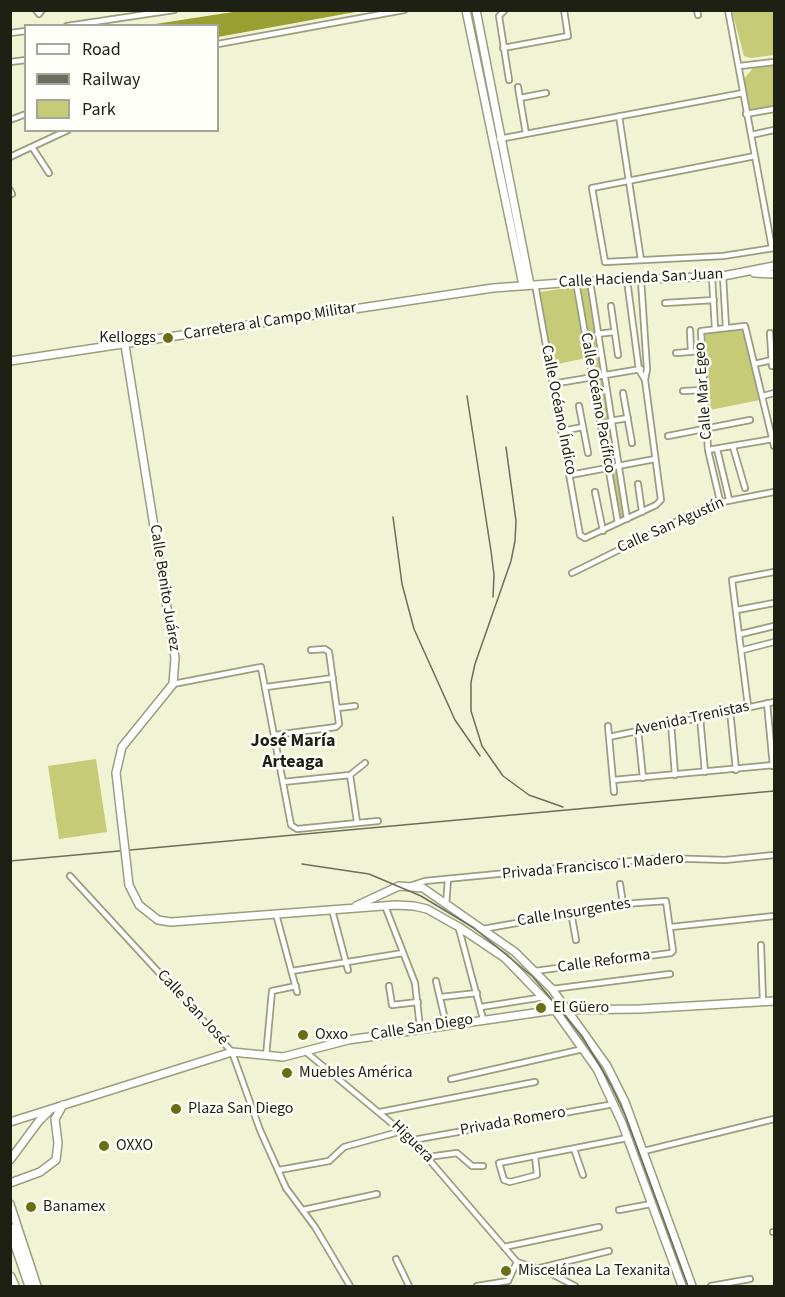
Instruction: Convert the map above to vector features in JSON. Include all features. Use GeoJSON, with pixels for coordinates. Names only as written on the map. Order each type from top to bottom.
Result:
{"type":"FeatureCollection","features":[{"type":"Feature","properties":{"kind":"highway"},"geometry":{"type":"LineString","coordinates":[[10,1228],[28,1282]]}},
{"type":"Feature","properties":{"kind":"street"},"geometry":{"type":"LineString","coordinates":[[36,10],[39,14],[42,10]]}},
{"type":"Feature","properties":{"kind":"street"},"geometry":{"type":"LineString","coordinates":[[80,24],[174,10]]}},
{"type":"Feature","properties":{"kind":"street"},"geometry":{"type":"LineString","coordinates":[[219,44],[404,10]]}},
{"type":"Feature","properties":{"kind":"street"},"geometry":{"type":"LineString","coordinates":[[466,10],[529,285]]}},
{"type":"Feature","properties":{"kind":"street"},"geometry":{"type":"LineString","coordinates":[[476,10],[497,139]]}},
{"type":"Feature","properties":{"kind":"street"},"geometry":{"type":"LineString","coordinates":[[505,10],[499,16],[509,80]]}},
{"type":"Feature","properties":{"kind":"street"},"geometry":{"type":"LineString","coordinates":[[503,48],[568,36],[564,10]]}},
{"type":"Feature","properties":{"kind":"street"},"geometry":{"type":"LineString","coordinates":[[728,10],[773,248],[723,256],[605,262],[592,188],[755,156]]}},
{"type":"Feature","properties":{"kind":"street"},"geometry":{"type":"LineString","coordinates":[[740,66],[774,62]]}},
{"type":"Feature","properties":{"kind":"street"},"geometry":{"type":"LineString","coordinates":[[518,87],[526,134]]}},
{"type":"Feature","properties":{"kind":"street"},"geometry":{"type":"LineString","coordinates":[[520,98],[546,93]]}},
{"type":"Feature","properties":{"kind":"street"},"geometry":{"type":"LineString","coordinates":[[497,139],[743,93]]}},
{"type":"Feature","properties":{"kind":"street"},"geometry":{"type":"LineString","coordinates":[[746,114],[774,108]]}},
{"type":"Feature","properties":{"kind":"street"},"geometry":{"type":"LineString","coordinates":[[619,116],[641,260]]}},
{"type":"Feature","properties":{"kind":"street"},"geometry":{"type":"LineString","coordinates":[[751,135],[774,130]]}},
{"type":"Feature","properties":{"kind":"street"},"geometry":{"type":"LineString","coordinates":[[10,157],[64,132]]}},
{"type":"Feature","properties":{"kind":"street"},"geometry":{"type":"LineString","coordinates":[[32,147],[49,173]]}},
{"type":"Feature","properties":{"kind":"street","name":"Calle Hacienda San Juan"},"geometry":{"type":"LineString","coordinates":[[751,273],[774,266]]}},
{"type":"Feature","properties":{"kind":"street","name":"Calle Hacienda San Juan"},"geometry":{"type":"LineString","coordinates":[[529,285],[712,277],[751,273],[774,274]]}},
{"type":"Feature","properties":{"kind":"street"},"geometry":{"type":"LineString","coordinates":[[723,276],[726,328]]}},
{"type":"Feature","properties":{"kind":"street"},"geometry":{"type":"LineString","coordinates":[[712,277],[716,329],[745,326],[774,446]]}},
{"type":"Feature","properties":{"kind":"street"},"geometry":{"type":"LineString","coordinates":[[595,492],[603,531],[657,505],[661,500],[645,380],[647,369],[641,279]]}},
{"type":"Feature","properties":{"kind":"street"},"geometry":{"type":"LineString","coordinates":[[627,280],[639,370],[645,380]]}},
{"type":"Feature","properties":{"kind":"street","name":"Calle Océano Pacífico"},"geometry":{"type":"LineString","coordinates":[[590,281],[627,519]]}},
{"type":"Feature","properties":{"kind":"street","name":"Calle Océano Pacífico"},"geometry":{"type":"LineString","coordinates":[[576,282],[618,523]]}},
{"type":"Feature","properties":{"kind":"street","name":"Carretera al Campo Militar"},"geometry":{"type":"LineString","coordinates":[[10,361],[529,285]]}},
{"type":"Feature","properties":{"kind":"street","name":"Calle Océano Índico"},"geometry":{"type":"LineString","coordinates":[[529,285],[562,431],[580,535],[587,538],[603,531]]}},
{"type":"Feature","properties":{"kind":"street"},"geometry":{"type":"LineString","coordinates":[[665,303],[714,300]]}},
{"type":"Feature","properties":{"kind":"street"},"geometry":{"type":"LineString","coordinates":[[611,306],[618,355]]}},
{"type":"Feature","properties":{"kind":"street","name":"Calle Mar Egeo"},"geometry":{"type":"LineString","coordinates":[[716,329],[701,331],[701,351],[708,450],[720,501]]}},
{"type":"Feature","properties":{"kind":"street"},"geometry":{"type":"LineString","coordinates":[[690,330],[691,352]]}},
{"type":"Feature","properties":{"kind":"street"},"geometry":{"type":"LineString","coordinates":[[597,334],[614,332]]}},
{"type":"Feature","properties":{"kind":"street"},"geometry":{"type":"LineString","coordinates":[[754,364],[772,363],[770,333]]}},
{"type":"Feature","properties":{"kind":"street","name":"Calle Benito Juárez"},"geometry":{"type":"LineString","coordinates":[[126,345],[175,658],[173,684]]}},
{"type":"Feature","properties":{"kind":"street"},"geometry":{"type":"LineString","coordinates":[[676,353],[701,351]]}},
{"type":"Feature","properties":{"kind":"street"},"geometry":{"type":"LineString","coordinates":[[552,384],[647,369]]}},
{"type":"Feature","properties":{"kind":"street"},"geometry":{"type":"LineString","coordinates":[[683,391],[704,390]]}},
{"type":"Feature","properties":{"kind":"street"},"geometry":{"type":"LineString","coordinates":[[623,393],[632,443]]}},
{"type":"Feature","properties":{"kind":"street"},"geometry":{"type":"LineString","coordinates":[[763,396],[774,393]]}},
{"type":"Feature","properties":{"kind":"street"},"geometry":{"type":"LineString","coordinates":[[579,406],[588,453]]}},
{"type":"Feature","properties":{"kind":"street"},"geometry":{"type":"LineString","coordinates":[[767,415],[774,413]]}},
{"type":"Feature","properties":{"kind":"street"},"geometry":{"type":"LineString","coordinates":[[610,421],[628,418]]}},
{"type":"Feature","properties":{"kind":"street"},"geometry":{"type":"LineString","coordinates":[[668,436],[750,420]]}},
{"type":"Feature","properties":{"kind":"street"},"geometry":{"type":"LineString","coordinates":[[562,431],[583,427]]}},
{"type":"Feature","properties":{"kind":"street"},"geometry":{"type":"LineString","coordinates":[[708,450],[773,439]]}},
{"type":"Feature","properties":{"kind":"street"},"geometry":{"type":"LineString","coordinates":[[733,447],[745,488]]}},
{"type":"Feature","properties":{"kind":"street"},"geometry":{"type":"LineString","coordinates":[[717,449],[729,499]]}},
{"type":"Feature","properties":{"kind":"street"},"geometry":{"type":"LineString","coordinates":[[570,476],[655,459]]}},
{"type":"Feature","properties":{"kind":"street"},"geometry":{"type":"LineString","coordinates":[[638,484],[642,512]]}},
{"type":"Feature","properties":{"kind":"street","name":"Calle San Agustín"},"geometry":{"type":"LineString","coordinates":[[572,573],[720,501],[774,492]]}},
{"type":"Feature","properties":{"kind":"street"},"geometry":{"type":"LineString","coordinates":[[748,706],[741,634],[732,580],[774,572]]}},
{"type":"Feature","properties":{"kind":"street"},"geometry":{"type":"LineString","coordinates":[[737,610],[774,603]]}},
{"type":"Feature","properties":{"kind":"street"},"geometry":{"type":"LineString","coordinates":[[741,634],[774,626]]}},
{"type":"Feature","properties":{"kind":"street"},"geometry":{"type":"LineString","coordinates":[[743,650],[774,642]]}},
{"type":"Feature","properties":{"kind":"street"},"geometry":{"type":"LineString","coordinates":[[275,735],[336,727],[340,719],[329,652],[325,649],[311,650]]}},
{"type":"Feature","properties":{"kind":"street"},"geometry":{"type":"LineString","coordinates":[[378,820],[294,827],[261,667],[173,684],[122,747],[116,773],[129,885],[139,905],[158,920],[184,922],[405,905],[422,908],[459,927],[505,958],[555,1010],[584,1049],[614,1104],[682,1287]]}},
{"type":"Feature","properties":{"kind":"street"},"geometry":{"type":"LineString","coordinates":[[266,687],[333,678]]}},
{"type":"Feature","properties":{"kind":"street","name":"Avenida Trenistas"},"geometry":{"type":"LineString","coordinates":[[609,737],[774,701]]}},
{"type":"Feature","properties":{"kind":"street"},"geometry":{"type":"LineString","coordinates":[[613,780],[774,765],[767,702]]}},
{"type":"Feature","properties":{"kind":"street"},"geometry":{"type":"LineString","coordinates":[[338,708],[355,706]]}},
{"type":"Feature","properties":{"kind":"street"},"geometry":{"type":"LineString","coordinates":[[767,710],[774,709]]}},
{"type":"Feature","properties":{"kind":"street"},"geometry":{"type":"LineString","coordinates":[[730,710],[736,770]]}},
{"type":"Feature","properties":{"kind":"street"},"geometry":{"type":"LineString","coordinates":[[700,717],[705,772]]}},
{"type":"Feature","properties":{"kind":"street"},"geometry":{"type":"LineString","coordinates":[[671,723],[675,775]]}},
{"type":"Feature","properties":{"kind":"street"},"geometry":{"type":"LineString","coordinates":[[608,726],[614,792]]}},
{"type":"Feature","properties":{"kind":"street"},"geometry":{"type":"LineString","coordinates":[[638,730],[643,778]]}},
{"type":"Feature","properties":{"kind":"street"},"geometry":{"type":"LineString","coordinates":[[283,782],[350,775],[365,763]]}},
{"type":"Feature","properties":{"kind":"street"},"geometry":{"type":"LineString","coordinates":[[350,775],[357,822]]}},
{"type":"Feature","properties":{"kind":"street","name":"Privada Francisco I. Madero"},"geometry":{"type":"LineString","coordinates":[[410,885],[448,879],[662,858],[725,860],[774,855]]}},
{"type":"Feature","properties":{"kind":"street","name":"Calle San José"},"geometry":{"type":"LineString","coordinates":[[70,876],[232,1052],[260,1130],[286,1188],[303,1210],[350,1287]]}},
{"type":"Feature","properties":{"kind":"street"},"geometry":{"type":"LineString","coordinates":[[446,905],[448,879]]}},
{"type":"Feature","properties":{"kind":"street","name":"Privada Francisco I. Madero"},"geometry":{"type":"LineString","coordinates":[[620,884],[623,904]]}},
{"type":"Feature","properties":{"kind":"street"},"geometry":{"type":"LineString","coordinates":[[349,908],[399,886],[410,885],[423,888],[483,929],[535,971],[552,988],[607,1066],[625,1102],[692,1287]]}},
{"type":"Feature","properties":{"kind":"street","name":"Calle Insurgentes"},"geometry":{"type":"LineString","coordinates":[[483,929],[623,904],[666,901],[671,927]]}},
{"type":"Feature","properties":{"kind":"street"},"geometry":{"type":"LineString","coordinates":[[385,906],[415,983],[420,1028]]}},
{"type":"Feature","properties":{"kind":"street"},"geometry":{"type":"LineString","coordinates":[[332,910],[348,970]]}},
{"type":"Feature","properties":{"kind":"street"},"geometry":{"type":"LineString","coordinates":[[572,912],[576,940]]}},
{"type":"Feature","properties":{"kind":"street"},"geometry":{"type":"LineString","coordinates":[[276,914],[297,992]]}},
{"type":"Feature","properties":{"kind":"street"},"geometry":{"type":"LineString","coordinates":[[671,927],[774,916]]}},
{"type":"Feature","properties":{"kind":"street"},"geometry":{"type":"LineString","coordinates":[[459,927],[483,1019]]}},
{"type":"Feature","properties":{"kind":"street","name":"Calle Reforma"},"geometry":{"type":"LineString","coordinates":[[535,971],[673,951],[671,927]]}},
{"type":"Feature","properties":{"kind":"street"},"geometry":{"type":"LineString","coordinates":[[761,945],[763,1002]]}},
{"type":"Feature","properties":{"kind":"street"},"geometry":{"type":"LineString","coordinates":[[292,971],[403,953]]}},
{"type":"Feature","properties":{"kind":"street"},"geometry":{"type":"LineString","coordinates":[[552,988],[670,974]]}},
{"type":"Feature","properties":{"kind":"street"},"geometry":{"type":"LineString","coordinates":[[436,981],[446,1024]]}},
{"type":"Feature","properties":{"kind":"street"},"geometry":{"type":"LineString","coordinates":[[266,1056],[272,991],[296,986]]}},
{"type":"Feature","properties":{"kind":"street"},"geometry":{"type":"LineString","coordinates":[[389,986],[392,1005],[417,1002]]}},
{"type":"Feature","properties":{"kind":"street"},"geometry":{"type":"LineString","coordinates":[[441,997],[477,993]]}},
{"type":"Feature","properties":{"kind":"street"},"geometry":{"type":"LineString","coordinates":[[481,1007],[544,997]]}},
{"type":"Feature","properties":{"kind":"street","name":"Calle San Diego"},"geometry":{"type":"LineString","coordinates":[[10,1122],[232,1052],[283,1058],[348,1040],[555,1010],[640,1009],[774,1001]]}},
{"type":"Feature","properties":{"kind":"street"},"geometry":{"type":"LineString","coordinates":[[451,1079],[584,1049]]}},
{"type":"Feature","properties":{"kind":"street","name":"Higuera"},"geometry":{"type":"LineString","coordinates":[[306,1052],[413,1141],[517,1262]]}},
{"type":"Feature","properties":{"kind":"street"},"geometry":{"type":"LineString","coordinates":[[380,1112],[535,1082]]}},
{"type":"Feature","properties":{"kind":"street","name":"Privada Romero"},"geometry":{"type":"LineString","coordinates":[[413,1141],[614,1104]]}},
{"type":"Feature","properties":{"kind":"street"},"geometry":{"type":"LineString","coordinates":[[10,1181],[20,1180],[40,1172],[56,1160],[58,1143],[55,1119],[63,1106]]}},
{"type":"Feature","properties":{"kind":"street"},"geometry":{"type":"LineString","coordinates":[[10,1160],[39,1121],[51,1109]]}},
{"type":"Feature","properties":{"kind":"street"},"geometry":{"type":"LineString","coordinates":[[644,1151],[774,1119]]}},
{"type":"Feature","properties":{"kind":"street"},"geometry":{"type":"LineString","coordinates":[[279,1170],[329,1161],[336,1157],[344,1147],[402,1131]]}},
{"type":"Feature","properties":{"kind":"street"},"geometry":{"type":"LineString","coordinates":[[535,1156],[537,1175],[510,1182],[504,1180],[499,1163],[627,1138]]}},
{"type":"Feature","properties":{"kind":"street"},"geometry":{"type":"LineString","coordinates":[[574,1149],[583,1176]]}},
{"type":"Feature","properties":{"kind":"street"},"geometry":{"type":"LineString","coordinates":[[428,1156],[457,1153],[472,1167],[483,1166]]}},
{"type":"Feature","properties":{"kind":"street"},"geometry":{"type":"LineString","coordinates":[[303,1210],[377,1194]]}},
{"type":"Feature","properties":{"kind":"street"},"geometry":{"type":"LineString","coordinates":[[10,1204],[37,1287]]}},
{"type":"Feature","properties":{"kind":"street"},"geometry":{"type":"LineString","coordinates":[[619,1210],[651,1204]]}},
{"type":"Feature","properties":{"kind":"street"},"geometry":{"type":"LineString","coordinates":[[504,1247],[599,1227]]}},
{"type":"Feature","properties":{"kind":"street"},"geometry":{"type":"LineString","coordinates":[[540,1268],[609,1251]]}},
{"type":"Feature","properties":{"kind":"street"},"geometry":{"type":"LineString","coordinates":[[396,1259],[409,1287]]}},
{"type":"Feature","properties":{"kind":"street"},"geometry":{"type":"LineString","coordinates":[[477,1287],[509,1284],[517,1262],[540,1268],[575,1287]]}},
{"type":"Feature","properties":{"kind":"street"},"geometry":{"type":"LineString","coordinates":[[711,1287],[750,1280]]}},
{"type":"Feature","properties":{"kind":"green space"},"geometry":{"type":"Polygon","coordinates":[[[732,11],[774,11],[774,55],[751,58],[744,56],[732,11]]]}},
{"type":"Feature","properties":{"kind":"green space"},"geometry":{"type":"Polygon","coordinates":[[[774,65],[774,105],[750,110],[744,79],[753,68],[774,65]]]}},
{"type":"Feature","properties":{"kind":"green space"},"geometry":{"type":"Polygon","coordinates":[[[573,287],[586,358],[553,365],[540,292],[573,287]]]}},
{"type":"Feature","properties":{"kind":"green space"},"geometry":{"type":"Polygon","coordinates":[[[588,288],[625,519],[620,520],[579,289],[588,288]]]}},
{"type":"Feature","properties":{"kind":"green space"},"geometry":{"type":"Polygon","coordinates":[[[742,329],[760,400],[710,410],[705,332],[742,329]]]}},
{"type":"Feature","properties":{"kind":"green space"},"geometry":{"type":"Polygon","coordinates":[[[96,759],[107,832],[59,839],[48,766],[96,759]]]}},
{"type":"Feature","properties":{"kind":"shaded area"},"geometry":{"type":"Polygon","coordinates":[[[239,10],[361,11],[219,37],[219,24],[155,24],[239,10]]]}},
{"type":"Feature","properties":{"kind":"railway"},"geometry":{"type":"LineString","coordinates":[[467,396],[491,551],[494,575],[493,597]]}},
{"type":"Feature","properties":{"kind":"railway"},"geometry":{"type":"LineString","coordinates":[[506,447],[516,521],[515,541],[511,561],[475,664],[471,682],[471,711],[482,746],[503,776],[529,795],[563,807]]}},
{"type":"Feature","properties":{"kind":"railway"},"geometry":{"type":"LineString","coordinates":[[393,517],[402,584],[414,629],[455,720],[480,756]]}},
{"type":"Feature","properties":{"kind":"railway"},"geometry":{"type":"LineString","coordinates":[[10,861],[774,791]]}},
{"type":"Feature","properties":{"kind":"railway"},"geometry":{"type":"LineString","coordinates":[[302,864],[369,874],[421,896],[474,928],[533,977],[582,1036],[611,1085],[626,1117],[688,1286]]}},
{"type":"Feature","properties":{"kind":"place","name":"Kelloggs"},"geometry":{"type":"Point","coordinates":[168,338]}},
{"type":"Feature","properties":{"kind":"place","name":"El Güero"},"geometry":{"type":"Point","coordinates":[541,1008]}},
{"type":"Feature","properties":{"kind":"place","name":"Oxxo"},"geometry":{"type":"Point","coordinates":[303,1035]}},
{"type":"Feature","properties":{"kind":"place","name":"Muebles América"},"geometry":{"type":"Point","coordinates":[287,1073]}},
{"type":"Feature","properties":{"kind":"place","name":"Plaza San Diego"},"geometry":{"type":"Point","coordinates":[176,1109]}},
{"type":"Feature","properties":{"kind":"place","name":"OXXO"},"geometry":{"type":"Point","coordinates":[104,1146]}},
{"type":"Feature","properties":{"kind":"place","name":"Banamex"},"geometry":{"type":"Point","coordinates":[31,1207]}},
{"type":"Feature","properties":{"kind":"place","name":"Miscelánea La Texanita"},"geometry":{"type":"Point","coordinates":[506,1271]}},
{"type":"Feature","properties":{"kind":"district","name":"José María Arteaga"},"geometry":{"type":"Point","coordinates":[293,752]}}]}
